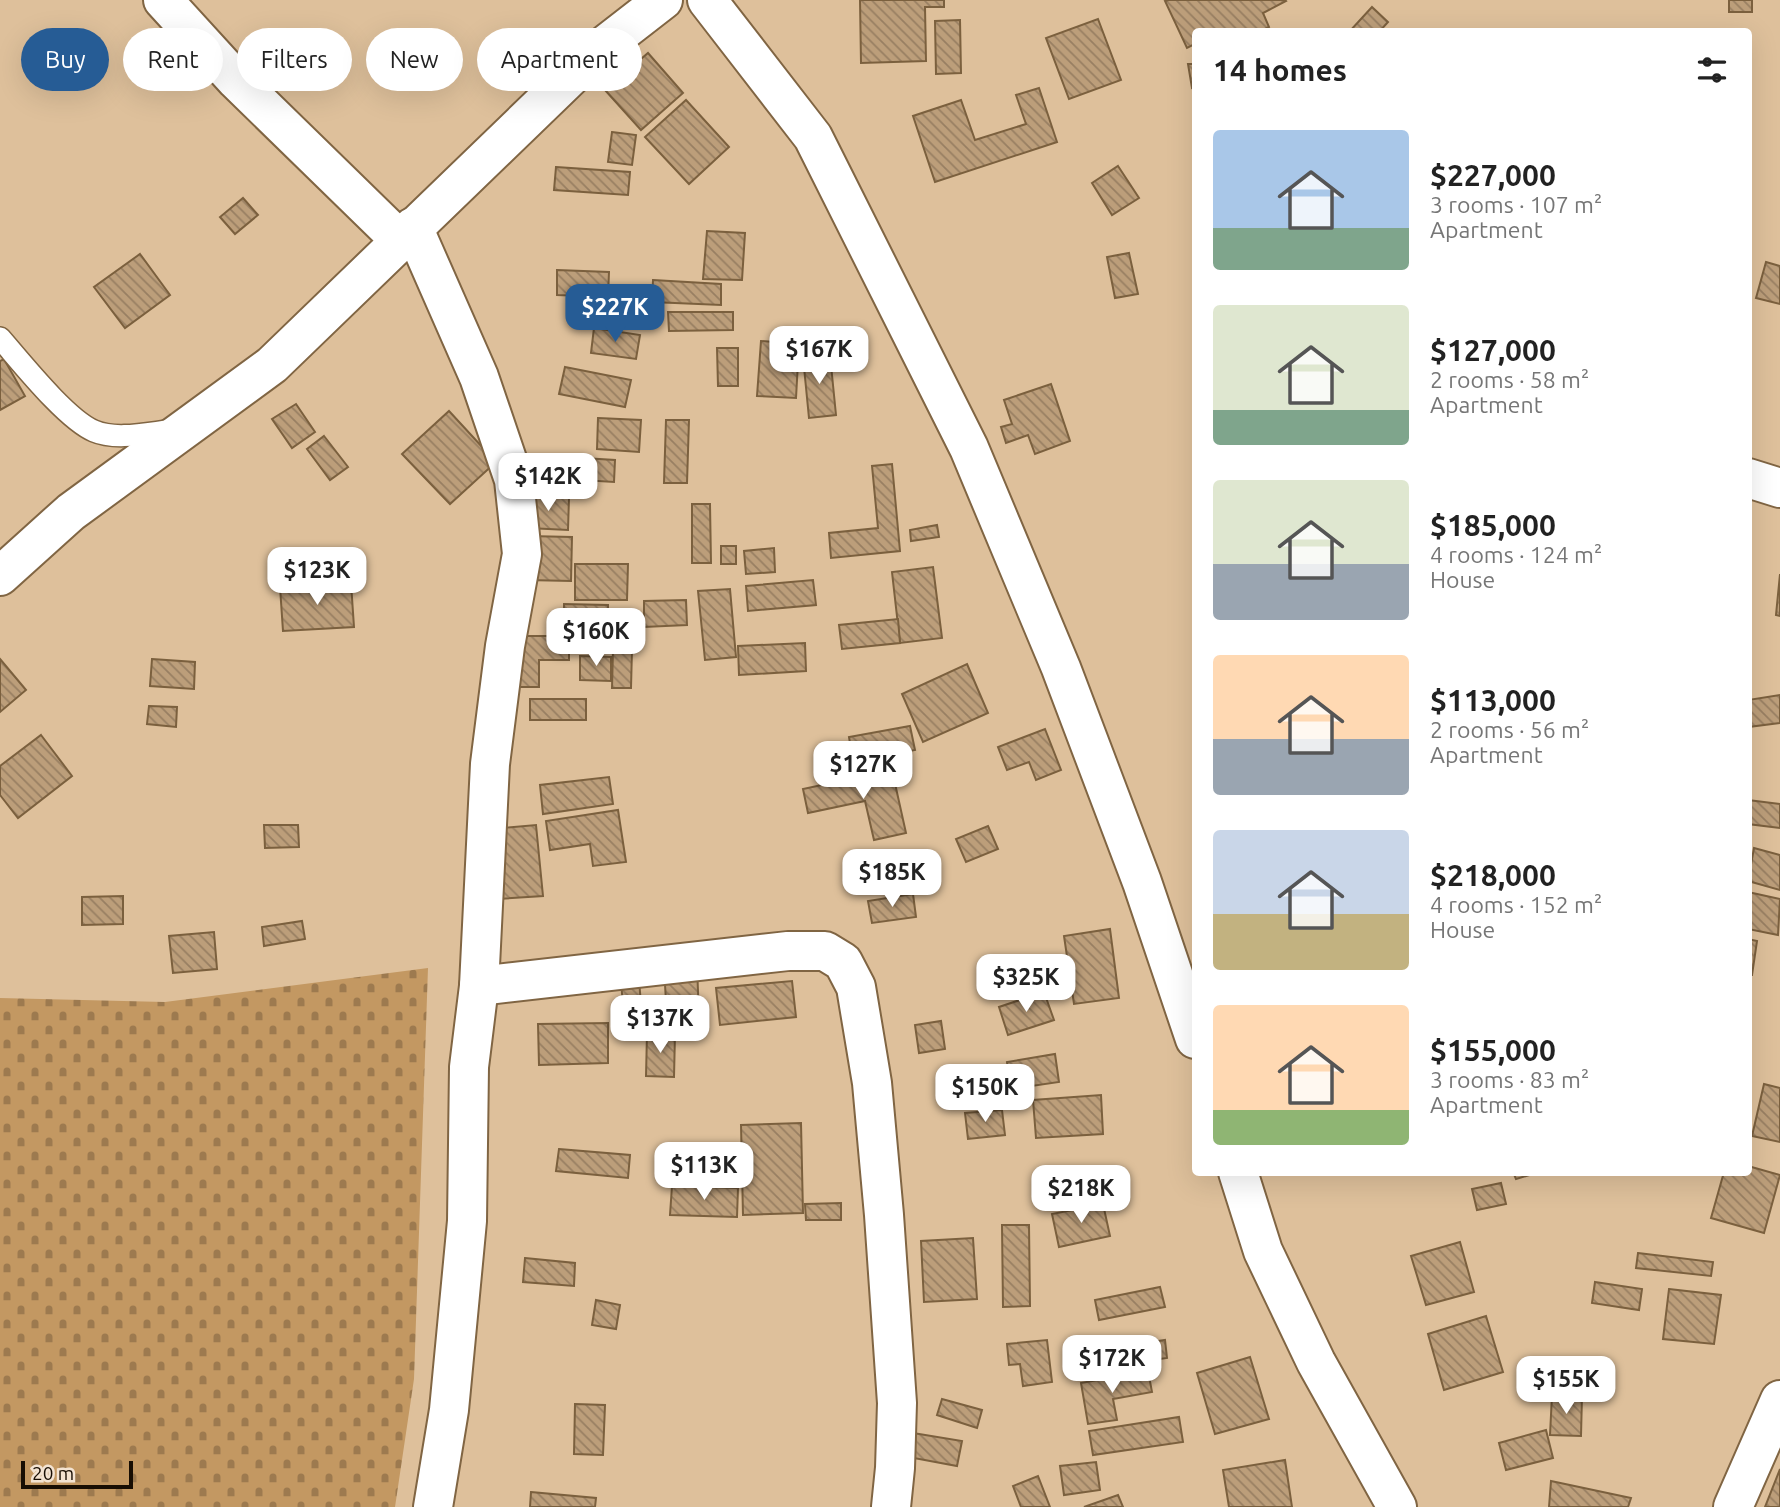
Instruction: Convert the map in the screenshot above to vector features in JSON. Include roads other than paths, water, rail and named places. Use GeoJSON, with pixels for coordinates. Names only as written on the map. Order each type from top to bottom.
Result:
{"type":"FeatureCollection","features":[{"type":"Feature","properties":{"kind":"street"},"geometry":{"type":"LineString","coordinates":[[163,0],[245,90],[407,233],[479,377],[514,480],[522,554],[505,646],[490,764],[479,986],[469,1067],[467,1221],[449,1410],[433,1507]]}},
{"type":"Feature","properties":{"kind":"street"},"geometry":{"type":"LineString","coordinates":[[0,576],[71,512],[272,365],[596,52],[663,0]]}},
{"type":"Feature","properties":{"kind":"street"},"geometry":{"type":"LineString","coordinates":[[715,4],[813,137],[969,448],[1061,668],[1142,882],[1192,1030]]}},
{"type":"Feature","properties":{"kind":"street"},"geometry":{"type":"LineString","coordinates":[[1752,479],[1780,488]]}},
{"type":"Feature","properties":{"kind":"street"},"geometry":{"type":"LineString","coordinates":[[479,986],[788,951],[824,951],[842,962],[856,987],[872,1083],[884,1215],[897,1403],[891,1507]]}},
{"type":"Feature","properties":{"kind":"street"},"geometry":{"type":"LineString","coordinates":[[1239,1176],[1263,1251],[1316,1362],[1398,1507]]}},
{"type":"Feature","properties":{"kind":"street"},"geometry":{"type":"LineString","coordinates":[[1733,1507],[1780,1400]]}},
{"type":"Feature","properties":{"kind":"lane"},"geometry":{"type":"LineString","coordinates":[[0,338],[48,393],[92,430],[121,434],[185,430]]}}]}
